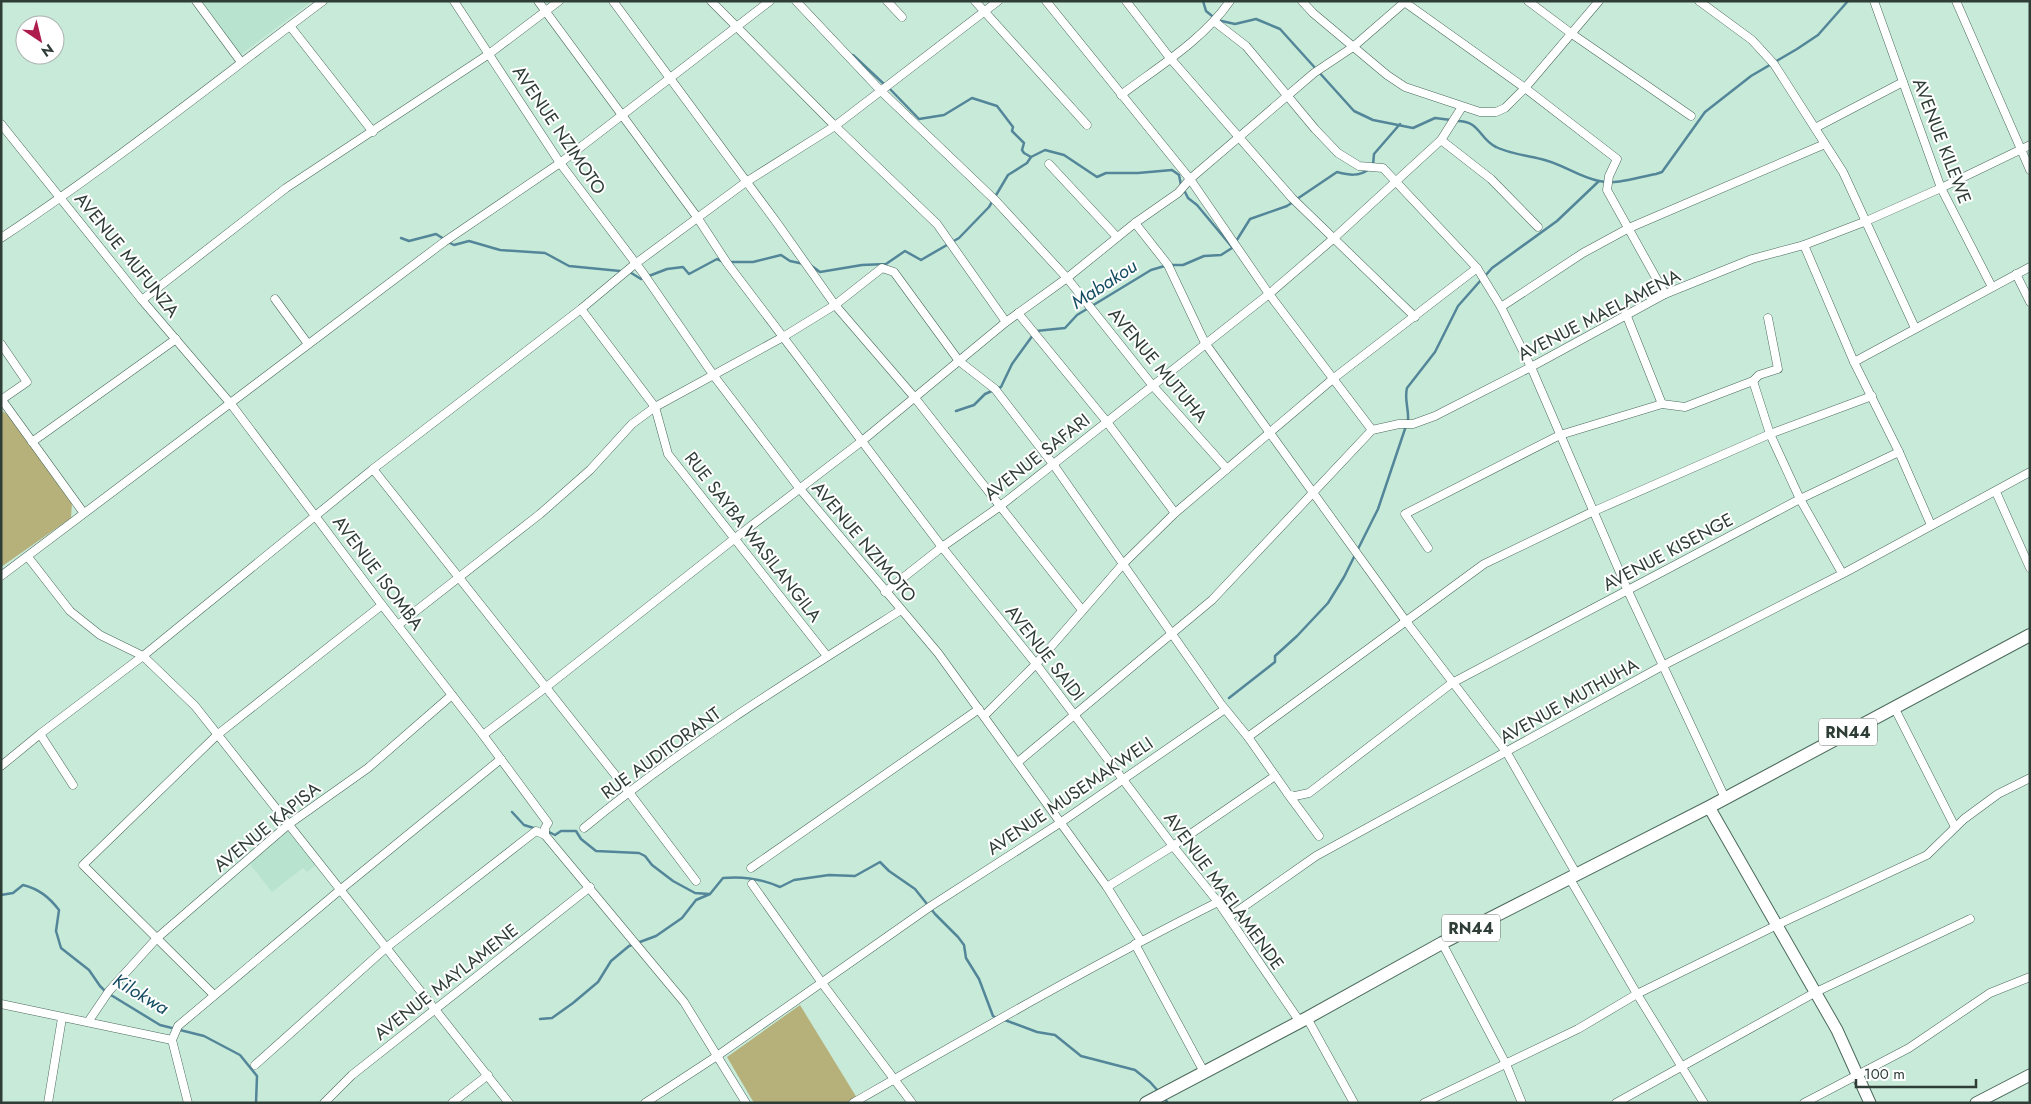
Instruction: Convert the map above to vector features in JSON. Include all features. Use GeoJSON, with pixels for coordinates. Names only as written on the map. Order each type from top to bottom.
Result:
{"type":"FeatureCollection","features":[{"type":"Feature","properties":{"kind":"main road","name":"RN44"},"geometry":{"type":"LineString","coordinates":[[1146,1103],[1303,1020],[1442,943],[1709,807],[1894,707],[2029,638]]}},
{"type":"Feature","properties":{"kind":"street"},"geometry":{"type":"LineString","coordinates":[[196,1],[241,62]]}},
{"type":"Feature","properties":{"kind":"street"},"geometry":{"type":"LineString","coordinates":[[1,238],[61,198],[157,128],[323,1]]}},
{"type":"Feature","properties":{"kind":"street","name":"AVENUE NZIMOTO"},"geometry":{"type":"LineString","coordinates":[[454,1],[560,163],[645,276],[714,376],[800,489],[938,653],[1060,823]]}},
{"type":"Feature","properties":{"kind":"street","name":"AVENUE SAIDI"},"geometry":{"type":"LineString","coordinates":[[538,1],[697,217],[727,263],[942,547],[1036,664],[1123,778]]}},
{"type":"Feature","properties":{"kind":"street"},"geometry":{"type":"LineString","coordinates":[[142,300],[286,188],[489,54],[559,1]]}},
{"type":"Feature","properties":{"kind":"street"},"geometry":{"type":"LineString","coordinates":[[613,1],[777,223],[804,264],[835,305],[915,398],[1082,610]]}},
{"type":"Feature","properties":{"kind":"street"},"geometry":{"type":"LineString","coordinates":[[711,1],[834,126],[937,224],[1006,322]]}},
{"type":"Feature","properties":{"kind":"street"},"geometry":{"type":"LineString","coordinates":[[1,576],[28,557],[83,512],[231,404],[308,344],[447,241],[560,163],[770,1]]}},
{"type":"Feature","properties":{"kind":"street","name":"AVENUE MUTUHA"},"geometry":{"type":"LineString","coordinates":[[796,1],[882,91],[994,198],[1067,278],[1153,386],[1227,469]]}},
{"type":"Feature","properties":{"kind":"street"},"geometry":{"type":"LineString","coordinates":[[887,1],[902,17]]}},
{"type":"Feature","properties":{"kind":"street"},"geometry":{"type":"LineString","coordinates":[[975,1],[1087,125]]}},
{"type":"Feature","properties":{"kind":"street"},"geometry":{"type":"LineString","coordinates":[[1,766],[143,656],[373,469],[581,309],[635,264],[746,182],[834,126],[998,1]]}},
{"type":"Feature","properties":{"kind":"street"},"geometry":{"type":"LineString","coordinates":[[1018,762],[1212,600],[1372,430],[1269,294],[1190,179],[1120,95],[1046,1]]}},
{"type":"Feature","properties":{"kind":"street"},"geometry":{"type":"LineString","coordinates":[[1126,1],[1170,58],[1292,198],[1415,317]]}},
{"type":"Feature","properties":{"kind":"street"},"geometry":{"type":"LineString","coordinates":[[1120,95],[1214,22],[1230,1]]}},
{"type":"Feature","properties":{"kind":"street"},"geometry":{"type":"LineString","coordinates":[[1302,1],[1313,13],[1353,47],[1405,87],[1480,112],[1496,112],[1505,108],[1526,88],[1599,1]]}},
{"type":"Feature","properties":{"kind":"street"},"geometry":{"type":"LineString","coordinates":[[1528,1],[1572,34],[1691,116]]}},
{"type":"Feature","properties":{"kind":"street"},"geometry":{"type":"LineString","coordinates":[[1699,1],[1752,40],[1773,63],[1816,128],[1843,172],[1864,222],[1915,328]]}},
{"type":"Feature","properties":{"kind":"street","name":"AVENUE KILEWE"},"geometry":{"type":"LineString","coordinates":[[1874,1],[1941,188],[1992,286]]}},
{"type":"Feature","properties":{"kind":"street"},"geometry":{"type":"LineString","coordinates":[[1956,1],[2030,170]]}},
{"type":"Feature","properties":{"kind":"street"},"geometry":{"type":"LineString","coordinates":[[483,735],[862,441],[1018,312],[1067,278],[1135,223],[1178,194],[1190,179],[1287,96],[1318,70],[1353,47],[1404,2],[1526,88],[1617,159],[1609,176],[1607,190],[1630,228],[1665,294]]}},
{"type":"Feature","properties":{"kind":"street"},"geometry":{"type":"LineString","coordinates":[[1214,22],[1246,46],[1287,96],[1338,153],[1359,166],[1383,168],[1481,274],[1501,306],[1531,367],[1592,512],[1725,798]]}},
{"type":"Feature","properties":{"kind":"street"},"geometry":{"type":"LineString","coordinates":[[290,26],[373,132]]}},
{"type":"Feature","properties":{"kind":"street"},"geometry":{"type":"LineString","coordinates":[[1816,128],[1902,82]]}},
{"type":"Feature","properties":{"kind":"street","name":"AVENUE SAFARI"},"geometry":{"type":"LineString","coordinates":[[885,592],[942,547],[999,507],[1269,294],[1333,239],[1441,140],[1462,107]]}},
{"type":"Feature","properties":{"kind":"street","name":"AVENUE MUFUNZA"},"geometry":{"type":"LineString","coordinates":[[1,124],[142,300],[231,404]]}},
{"type":"Feature","properties":{"kind":"street"},"geometry":{"type":"LineString","coordinates":[[1441,140],[1491,178],[1538,227]]}},
{"type":"Feature","properties":{"kind":"street"},"geometry":{"type":"LineString","coordinates":[[1501,306],[1584,253],[1630,228],[1825,144]]}},
{"type":"Feature","properties":{"kind":"street"},"geometry":{"type":"LineString","coordinates":[[1931,525],[1899,452],[1854,362],[1804,245],[1864,222],[1941,188],[2030,145]]}},
{"type":"Feature","properties":{"kind":"street"},"geometry":{"type":"LineString","coordinates":[[1049,164],[1117,237]]}},
{"type":"Feature","properties":{"kind":"street"},"geometry":{"type":"LineString","coordinates":[[1135,223],[1168,265],[1205,343],[1268,433],[1356,550],[1452,683],[1507,753],[1637,994],[1704,1103]]}},
{"type":"Feature","properties":{"kind":"street","name":"AVENUE MAELAMENA"},"geometry":{"type":"LineString","coordinates":[[1372,430],[1399,424],[1413,424],[1435,416],[1531,367],[1665,294],[1752,259],[1804,245]]}},
{"type":"Feature","properties":{"kind":"street"},"geometry":{"type":"LineString","coordinates":[[1854,362],[2030,267]]}},
{"type":"Feature","properties":{"kind":"street"},"geometry":{"type":"LineString","coordinates":[[398,626],[540,514],[590,470],[632,424],[655,407],[783,337],[835,305],[882,268],[894,272],[959,361],[996,390],[1053,464],[1171,635],[1248,737],[1274,776],[1319,836]]}},
{"type":"Feature","properties":{"kind":"street"},"geometry":{"type":"LineString","coordinates":[[984,716],[1036,664],[1123,564],[1174,513],[1334,378],[1415,317],[1481,274]]}},
{"type":"Feature","properties":{"kind":"street"},"geometry":{"type":"LineString","coordinates":[[2016,274],[2030,302]]}},
{"type":"Feature","properties":{"kind":"street"},"geometry":{"type":"LineString","coordinates":[[275,299],[308,344]]}},
{"type":"Feature","properties":{"kind":"street","name":"RUE SAYBA WASILANGILA"},"geometry":{"type":"LineString","coordinates":[[581,309],[655,407],[668,454],[828,656]]}},
{"type":"Feature","properties":{"kind":"street"},"geometry":{"type":"LineString","coordinates":[[1018,312],[1107,422],[1174,513]]}},
{"type":"Feature","properties":{"kind":"street"},"geometry":{"type":"LineString","coordinates":[[1626,314],[1662,404]]}},
{"type":"Feature","properties":{"kind":"street"},"geometry":{"type":"LineString","coordinates":[[1428,548],[1405,514],[1560,435],[1662,404],[1685,407],[1753,381],[1759,376],[1778,368],[1768,318]]}},
{"type":"Feature","properties":{"kind":"street"},"geometry":{"type":"LineString","coordinates":[[32,442],[176,339]]}},
{"type":"Feature","properties":{"kind":"street"},"geometry":{"type":"LineString","coordinates":[[1,344],[27,382],[2,400],[83,512]]}},
{"type":"Feature","properties":{"kind":"street"},"geometry":{"type":"LineString","coordinates":[[1753,381],[1770,434],[1800,499],[1842,573]]}},
{"type":"Feature","properties":{"kind":"street"},"geometry":{"type":"LineString","coordinates":[[1248,737],[1405,620],[1484,564],[1592,512],[1770,434],[1872,396]]}},
{"type":"Feature","properties":{"kind":"street","name":"AVENUE ISOMBA"},"geometry":{"type":"LineString","coordinates":[[231,404],[501,759],[548,823],[545,831]]}},
{"type":"Feature","properties":{"kind":"street","name":"AVENUE KISENGE"},"geometry":{"type":"LineString","coordinates":[[1288,794],[1295,796],[1309,793],[1452,683],[1800,499],[1899,452]]}},
{"type":"Feature","properties":{"kind":"street"},"geometry":{"type":"LineString","coordinates":[[373,469],[628,791],[696,881]]}},
{"type":"Feature","properties":{"kind":"street","name":"AVENUE MUTHUHA"},"geometry":{"type":"LineString","coordinates":[[1229,917],[1316,856],[1507,753],[1664,665],[1996,492],[2030,472]]}},
{"type":"Feature","properties":{"kind":"street"},"geometry":{"type":"LineString","coordinates":[[1996,492],[2030,568]]}},
{"type":"Feature","properties":{"kind":"street"},"geometry":{"type":"LineString","coordinates":[[28,557],[70,611],[100,636],[143,656],[195,706],[509,1103]]}},
{"type":"Feature","properties":{"kind":"street"},"geometry":{"type":"LineString","coordinates":[[214,996],[83,865],[217,735],[382,605]]}},
{"type":"Feature","properties":{"kind":"street"},"geometry":{"type":"LineString","coordinates":[[828,656],[901,610]]}},
{"type":"Feature","properties":{"kind":"street","name":"RUE AUDITORANT"},"geometry":{"type":"LineString","coordinates":[[584,828],[628,791],[828,656]]}},
{"type":"Feature","properties":{"kind":"street","name":"AVENUE KAPISA"},"geometry":{"type":"LineString","coordinates":[[88,1022],[107,994],[157,938],[289,824],[368,768],[452,695]]}},
{"type":"Feature","properties":{"kind":"street"},"geometry":{"type":"LineString","coordinates":[[1894,707],[1955,827]]}},
{"type":"Feature","properties":{"kind":"street"},"geometry":{"type":"LineString","coordinates":[[751,868],[979,709]]}},
{"type":"Feature","properties":{"kind":"street","name":"AVENUE MUSEMAKWELI"},"geometry":{"type":"LineString","coordinates":[[644,1103],[717,1056],[930,908],[1060,823],[1225,709]]}},
{"type":"Feature","properties":{"kind":"street"},"geometry":{"type":"LineString","coordinates":[[40,734],[73,785]]}},
{"type":"Feature","properties":{"kind":"street"},"geometry":{"type":"LineString","coordinates":[[188,1103],[172,1040],[178,1026],[340,890],[501,759]]}},
{"type":"Feature","properties":{"kind":"street"},"geometry":{"type":"LineString","coordinates":[[1107,887],[1173,846],[1274,776]]}},
{"type":"Feature","properties":{"kind":"street","name":"AVENUE MAELAMENDE"},"geometry":{"type":"LineString","coordinates":[[1123,778],[1173,846],[1218,902],[1303,1020],[1354,1103]]}},
{"type":"Feature","properties":{"kind":"street"},"geometry":{"type":"LineString","coordinates":[[1424,1103],[1578,1029],[1637,994],[1777,925],[1927,855],[1955,827],[1998,794],[2030,778]]}},
{"type":"Feature","properties":{"kind":"street"},"geometry":{"type":"LineString","coordinates":[[1709,807],[1816,992],[1870,1103]]}},
{"type":"Feature","properties":{"kind":"street"},"geometry":{"type":"LineString","coordinates":[[1060,823],[1107,887],[1138,942],[1204,1072]]}},
{"type":"Feature","properties":{"kind":"street"},"geometry":{"type":"LineString","coordinates":[[255,1065],[387,947],[536,831],[545,831],[684,1002],[746,1103]]}},
{"type":"Feature","properties":{"kind":"street"},"geometry":{"type":"LineString","coordinates":[[752,884],[822,983],[912,1103]]}},
{"type":"Feature","properties":{"kind":"street","name":"AVENUE MAYLAMENE"},"geometry":{"type":"LineString","coordinates":[[324,1103],[352,1075],[590,887]]}},
{"type":"Feature","properties":{"kind":"street"},"geometry":{"type":"LineString","coordinates":[[853,1103],[1006,1014],[1138,942],[1218,902]]}},
{"type":"Feature","properties":{"kind":"street"},"geometry":{"type":"LineString","coordinates":[[1616,1103],[1816,992],[1970,919]]}},
{"type":"Feature","properties":{"kind":"street"},"geometry":{"type":"LineString","coordinates":[[1442,943],[1506,1064],[1522,1103]]}},
{"type":"Feature","properties":{"kind":"street"},"geometry":{"type":"LineString","coordinates":[[1804,1103],[1909,1048],[1990,993],[2030,977]]}},
{"type":"Feature","properties":{"kind":"street"},"geometry":{"type":"LineString","coordinates":[[1,1004],[172,1040]]}},
{"type":"Feature","properties":{"kind":"street"},"geometry":{"type":"LineString","coordinates":[[48,1103],[62,1018]]}},
{"type":"Feature","properties":{"kind":"street"},"geometry":{"type":"LineString","coordinates":[[452,1103],[488,1075]]}},
{"type":"Feature","properties":{"kind":"street"},"geometry":{"type":"LineString","coordinates":[[1976,1103],[2029,1078]]}},
{"type":"Feature","properties":{"kind":"shaded area"},"geometry":{"type":"Polygon","coordinates":[[[201,1],[312,1],[240,55],[201,1]]]}},
{"type":"Feature","properties":{"kind":"shaded area"},"geometry":{"type":"Polygon","coordinates":[[[1,410],[12,418],[72,502],[71,518],[1,567],[1,410]]]}},
{"type":"Feature","properties":{"kind":"shaded area"},"geometry":{"type":"Polygon","coordinates":[[[289,830],[316,865],[307,872],[303,868],[272,892],[249,863],[289,830]]]}},
{"type":"Feature","properties":{"kind":"shaded area"},"geometry":{"type":"Polygon","coordinates":[[[800,1005],[857,1098],[848,1103],[754,1103],[727,1057],[800,1005]]]}},
{"type":"Feature","properties":{"kind":"waterway"},"geometry":{"type":"LineString","coordinates":[[1203,1],[1206,11],[1217,20],[1235,24],[1256,19],[1280,29],[1354,111],[1373,120],[1413,128],[1435,118],[1451,120]]}},
{"type":"Feature","properties":{"kind":"waterway"},"geometry":{"type":"LineString","coordinates":[[1456,121],[1475,127],[1490,144],[1496,147],[1512,153],[1548,161],[1591,179],[1613,182],[1656,174],[1662,172],[1705,112],[1751,76],[1818,35],[1848,1]]}},
{"type":"Feature","properties":{"kind":"waterway"},"geometry":{"type":"LineString","coordinates":[[853,55],[885,85]]}},
{"type":"Feature","properties":{"kind":"waterway"},"geometry":{"type":"LineString","coordinates":[[888,87],[919,119],[944,115],[972,98],[997,106],[1013,127],[1012,131],[1024,143],[1022,150],[1031,157]]}},
{"type":"Feature","properties":{"kind":"waterway"},"geometry":{"type":"LineString","coordinates":[[1373,165],[1374,154],[1400,124]]}},
{"type":"Feature","properties":{"kind":"waterway"},"geometry":{"type":"LineString","coordinates":[[809,264],[820,272],[862,265],[886,264],[905,251],[921,260],[959,238],[989,207],[1008,175],[1027,163],[1031,157],[1045,150],[1064,155],[1097,177],[1106,173],[1172,170],[1179,175],[1181,185]]}},
{"type":"Feature","properties":{"kind":"waterway","name":"Mabakou"},"geometry":{"type":"LineString","coordinates":[[1297,199],[1337,172],[1354,175],[1369,169]]}},
{"type":"Feature","properties":{"kind":"waterway"},"geometry":{"type":"LineString","coordinates":[[1485,276],[1492,268],[1557,221],[1599,181]]}},
{"type":"Feature","properties":{"kind":"waterway"},"geometry":{"type":"LineString","coordinates":[[1184,190],[1188,198],[1197,205],[1232,247]]}},
{"type":"Feature","properties":{"kind":"waterway","name":"Mabakou"},"geometry":{"type":"LineString","coordinates":[[1235,243],[1250,219],[1287,206],[1293,202]]}},
{"type":"Feature","properties":{"kind":"waterway"},"geometry":{"type":"LineString","coordinates":[[401,238],[409,241],[436,234],[444,239]]}},
{"type":"Feature","properties":{"kind":"waterway"},"geometry":{"type":"LineString","coordinates":[[448,242],[454,245],[469,241],[500,250],[545,253],[569,266],[620,271]]}},
{"type":"Feature","properties":{"kind":"waterway","name":"Mabakou"},"geometry":{"type":"LineString","coordinates":[[1036,331],[1065,328],[1077,315],[1151,270],[1168,265],[1183,265],[1204,256],[1221,255],[1232,248]]}},
{"type":"Feature","properties":{"kind":"waterway"},"geometry":{"type":"LineString","coordinates":[[730,262],[753,262],[781,255],[790,261],[804,264]]}},
{"type":"Feature","properties":{"kind":"waterway"},"geometry":{"type":"LineString","coordinates":[[628,271],[641,279],[667,269],[683,267],[689,274],[717,259],[724,262]]}},
{"type":"Feature","properties":{"kind":"waterway"},"geometry":{"type":"LineString","coordinates":[[1229,698],[1275,662],[1275,656],[1328,603],[1344,577],[1378,509],[1408,420],[1407,388],[1435,352],[1458,306],[1481,280]]}},
{"type":"Feature","properties":{"kind":"waterway","name":"Mabakou"},"geometry":{"type":"LineString","coordinates":[[956,411],[974,405],[985,394],[1001,387],[1012,364],[1033,335]]}},
{"type":"Feature","properties":{"kind":"waterway"},"geometry":{"type":"LineString","coordinates":[[512,812],[524,825],[537,829]]}},
{"type":"Feature","properties":{"kind":"waterway"},"geometry":{"type":"LineString","coordinates":[[547,831],[555,835],[561,831],[576,831],[581,839],[596,851],[639,853],[673,881],[695,893],[709,894]]}},
{"type":"Feature","properties":{"kind":"waterway"},"geometry":{"type":"LineString","coordinates":[[540,1019],[552,1018],[573,1003],[598,982],[611,961],[629,946],[656,936],[682,918],[696,900],[710,894],[723,878],[738,877],[752,879],[780,887],[794,880],[829,875],[855,876],[880,862],[889,871],[915,889],[935,914],[958,937],[964,945],[966,958],[979,979],[993,1016],[997,1018]]}},
{"type":"Feature","properties":{"kind":"waterway","name":"Kilokwa"},"geometry":{"type":"LineString","coordinates":[[1,895],[13,893],[23,885],[39,891],[47,897],[59,910],[56,931],[61,948],[89,970],[106,992],[160,1025],[204,1036],[240,1055],[257,1076],[256,1103]]}},
{"type":"Feature","properties":{"kind":"waterway"},"geometry":{"type":"LineString","coordinates":[[1002,1019],[1037,1032],[1055,1035],[1081,1056],[1135,1070],[1159,1092]]}},
{"type":"Feature","properties":{"kind":"waterway"},"geometry":{"type":"LineString","coordinates":[[1164,1098],[1168,1103]]}}]}
